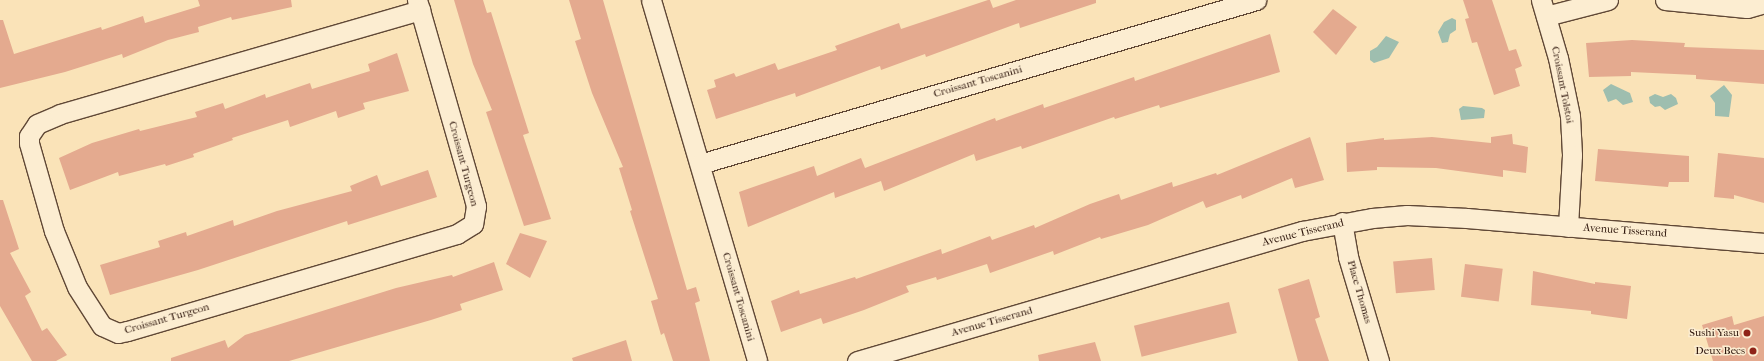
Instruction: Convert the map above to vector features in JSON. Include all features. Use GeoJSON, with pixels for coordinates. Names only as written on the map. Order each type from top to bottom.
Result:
{"type":"FeatureCollection","features":[{"type":"Feature","properties":{"kind":"street","name":"Croissant Toscanini"},"geometry":{"type":"LineString","coordinates":[[651,0],[700,164],[756,361]]}},
{"type":"Feature","properties":{"kind":"street","name":"Croissant Toscanini"},"geometry":{"type":"LineString","coordinates":[[700,164],[1256,0]]}},
{"type":"Feature","properties":{"kind":"street","name":"Croissant Tolstoi"},"geometry":{"type":"LineString","coordinates":[[1568,227],[1572,155],[1570,116],[1558,58],[1544,8],[1608,0]]}},
{"type":"Feature","properties":{"kind":"street"},"geometry":{"type":"LineString","coordinates":[[1665,0],[1747,8],[1764,3]]}},
{"type":"Feature","properties":{"kind":"street","name":"Croissant Turgeon"},"geometry":{"type":"LineString","coordinates":[[418,5],[476,206],[473,224],[457,234],[127,331],[118,333],[102,326],[77,287],[54,231],[29,143],[32,130],[37,124],[60,114],[418,5]]}},
{"type":"Feature","properties":{"kind":"street","name":"Avenue Tisserand"},"geometry":{"type":"LineString","coordinates":[[857,361],[1302,231],[1342,222],[1414,215],[1764,243]]}},
{"type":"Feature","properties":{"kind":"street","name":"Place Thomas"},"geometry":{"type":"LineString","coordinates":[[1342,222],[1348,257],[1379,361]]}},
{"type":"Feature","properties":{"kind":"shaded area"},"geometry":{"type":"Polygon","coordinates":[[[1452,18],[1456,20],[1456,30],[1450,34],[1448,42],[1442,43],[1438,32],[1444,22],[1452,18]]]}},
{"type":"Feature","properties":{"kind":"shaded area"},"geometry":{"type":"Polygon","coordinates":[[[1386,36],[1399,42],[1389,58],[1374,63],[1370,60],[1370,51],[1377,47],[1386,36]]]}},
{"type":"Feature","properties":{"kind":"shaded area"},"geometry":{"type":"Polygon","coordinates":[[[1611,84],[1630,93],[1633,102],[1623,105],[1616,99],[1608,102],[1603,90],[1611,84]]]}},
{"type":"Feature","properties":{"kind":"shaded area"},"geometry":{"type":"Polygon","coordinates":[[[1724,85],[1732,95],[1729,117],[1715,116],[1715,103],[1710,96],[1724,85]]]}},
{"type":"Feature","properties":{"kind":"shaded area"},"geometry":{"type":"Polygon","coordinates":[[[1655,94],[1663,97],[1671,94],[1676,98],[1678,104],[1665,110],[1660,106],[1655,107],[1650,103],[1649,97],[1655,94]]]}},
{"type":"Feature","properties":{"kind":"shaded area"},"geometry":{"type":"Polygon","coordinates":[[[1463,106],[1482,108],[1485,110],[1484,118],[1461,120],[1459,109],[1463,106]]]}},
{"type":"Feature","properties":{"kind":"building"},"geometry":{"type":"Polygon","coordinates":[[[198,0],[291,0],[292,7],[232,20],[231,17],[198,27],[199,32],[168,40],[123,58],[122,54],[65,72],[0,88],[0,20],[3,20],[14,54],[101,27],[102,30],[143,16],[145,23],[200,6],[198,0]]]}},
{"type":"Feature","properties":{"kind":"building"},"geometry":{"type":"Polygon","coordinates":[[[454,0],[483,0],[487,13],[491,12],[529,133],[523,135],[551,219],[524,226],[486,112],[492,110],[473,64],[454,0]]]}},
{"type":"Feature","properties":{"kind":"building"},"geometry":{"type":"Polygon","coordinates":[[[569,0],[603,0],[687,290],[696,287],[700,301],[695,303],[710,361],[673,361],[664,333],[661,335],[651,301],[658,299],[630,211],[632,210],[619,168],[623,167],[592,93],[575,41],[581,39],[569,0]]]}},
{"type":"Feature","properties":{"kind":"building"},"geometry":{"type":"Polygon","coordinates":[[[990,0],[993,8],[1016,0],[1096,0],[1096,3],[1020,28],[1019,23],[926,57],[925,54],[881,70],[880,66],[796,97],[795,93],[716,119],[707,90],[716,87],[714,80],[734,73],[736,77],[775,63],[778,70],[837,50],[835,46],[899,23],[901,29],[990,0]]]}},
{"type":"Feature","properties":{"kind":"building"},"geometry":{"type":"Polygon","coordinates":[[[1463,0],[1492,0],[1509,51],[1516,49],[1522,66],[1515,69],[1520,86],[1494,95],[1477,42],[1472,43],[1465,19],[1469,18],[1463,0]]]}},
{"type":"Feature","properties":{"kind":"building"},"geometry":{"type":"Polygon","coordinates":[[[1333,9],[1357,27],[1336,55],[1313,32],[1333,9]]]}},
{"type":"Feature","properties":{"kind":"building"},"geometry":{"type":"Polygon","coordinates":[[[1270,34],[1280,72],[1160,108],[1159,105],[1115,119],[1114,117],[1022,149],[1021,146],[976,161],[974,154],[884,191],[881,181],[835,198],[834,192],[748,227],[739,192],[814,166],[817,176],[861,158],[865,168],[995,118],[996,121],[1043,104],[1044,108],[1134,77],[1135,81],[1270,34]]]}},
{"type":"Feature","properties":{"kind":"building"},"geometry":{"type":"Polygon","coordinates":[[[1632,40],[1685,43],[1684,47],[1764,50],[1764,84],[1696,79],[1696,75],[1631,72],[1631,76],[1589,77],[1586,43],[1632,40]]]}},
{"type":"Feature","properties":{"kind":"building"},"geometry":{"type":"Polygon","coordinates":[[[397,53],[409,91],[363,103],[365,109],[338,118],[336,111],[290,127],[288,120],[232,138],[233,140],[193,154],[194,157],[166,166],[165,164],[119,176],[118,172],[70,190],[59,158],[92,143],[139,129],[140,131],[197,117],[195,112],[223,103],[225,109],[265,94],[266,98],[310,83],[312,89],[370,71],[368,64],[397,53]]]}},
{"type":"Feature","properties":{"kind":"building"},"geometry":{"type":"Polygon","coordinates":[[[1512,134],[1513,144],[1528,147],[1526,173],[1503,170],[1503,177],[1436,168],[1377,167],[1377,170],[1347,172],[1346,143],[1384,138],[1384,140],[1432,137],[1491,143],[1491,137],[1512,134]]]}},
{"type":"Feature","properties":{"kind":"building"},"geometry":{"type":"Polygon","coordinates":[[[1310,137],[1324,180],[1295,188],[1292,178],[1242,199],[1241,195],[1206,208],[1203,201],[1148,225],[1101,239],[1100,237],[1054,255],[1053,251],[990,273],[987,264],[937,280],[936,277],[906,286],[909,292],[864,310],[823,324],[821,318],[781,332],[771,301],[799,290],[800,294],[855,277],[856,279],[941,249],[942,254],[990,236],[992,240],[1034,225],[1035,228],[1090,204],[1119,194],[1121,200],[1172,182],[1173,187],[1216,173],[1217,175],[1310,137]]]}},
{"type":"Feature","properties":{"kind":"building"},"geometry":{"type":"Polygon","coordinates":[[[1598,149],[1689,156],[1689,182],[1669,182],[1668,187],[1595,181],[1598,149]]]}},
{"type":"Feature","properties":{"kind":"building"},"geometry":{"type":"Polygon","coordinates":[[[1718,153],[1764,158],[1764,203],[1734,195],[1734,199],[1714,197],[1718,153]]]}},
{"type":"Feature","properties":{"kind":"building"},"geometry":{"type":"Polygon","coordinates":[[[428,170],[437,197],[348,225],[347,221],[198,270],[110,295],[100,265],[160,247],[158,241],[186,232],[187,236],[233,220],[234,226],[277,211],[352,191],[350,186],[377,175],[381,186],[428,170]]]}},
{"type":"Feature","properties":{"kind":"building"},"geometry":{"type":"Polygon","coordinates":[[[0,200],[3,200],[19,249],[10,253],[31,292],[25,296],[42,331],[47,328],[67,355],[56,361],[32,361],[0,306],[0,200]]]}},
{"type":"Feature","properties":{"kind":"building"},"geometry":{"type":"Polygon","coordinates":[[[520,233],[547,241],[530,278],[506,264],[520,233]]]}},
{"type":"Feature","properties":{"kind":"building"},"geometry":{"type":"Polygon","coordinates":[[[1432,258],[1435,290],[1396,293],[1393,261],[1432,258]]]}},
{"type":"Feature","properties":{"kind":"building"},"geometry":{"type":"Polygon","coordinates":[[[494,262],[503,290],[460,304],[462,310],[431,320],[289,361],[171,361],[171,358],[225,340],[228,348],[245,335],[396,288],[452,275],[453,277],[494,262]]]}},
{"type":"Feature","properties":{"kind":"building"},"geometry":{"type":"Polygon","coordinates":[[[1465,264],[1503,269],[1499,301],[1461,297],[1465,264]]]}},
{"type":"Feature","properties":{"kind":"building"},"geometry":{"type":"Polygon","coordinates":[[[1533,271],[1595,284],[1595,282],[1631,286],[1627,319],[1591,314],[1591,311],[1531,305],[1533,271]]]}},
{"type":"Feature","properties":{"kind":"building"},"geometry":{"type":"Polygon","coordinates":[[[1309,279],[1320,317],[1315,319],[1329,361],[1298,361],[1278,289],[1309,279]]]}},
{"type":"Feature","properties":{"kind":"building"},"geometry":{"type":"Polygon","coordinates":[[[1229,302],[1237,333],[1142,357],[1134,326],[1229,302]]]}},
{"type":"Feature","properties":{"kind":"building"},"geometry":{"type":"Polygon","coordinates":[[[1732,316],[1734,325],[1764,316],[1764,361],[1713,361],[1702,325],[1732,316]]]}},
{"type":"Feature","properties":{"kind":"building"},"geometry":{"type":"Polygon","coordinates":[[[626,340],[632,361],[573,361],[572,358],[626,340]]]}},
{"type":"Feature","properties":{"kind":"building"},"geometry":{"type":"Polygon","coordinates":[[[1095,342],[1101,361],[1039,361],[1038,355],[1095,342]]]}},
{"type":"Feature","properties":{"kind":"place","name":"Sushi Yasu"},"geometry":{"type":"Point","coordinates":[1747,333]}},
{"type":"Feature","properties":{"kind":"place","name":"Deux Becs"},"geometry":{"type":"Point","coordinates":[1753,351]}}]}
